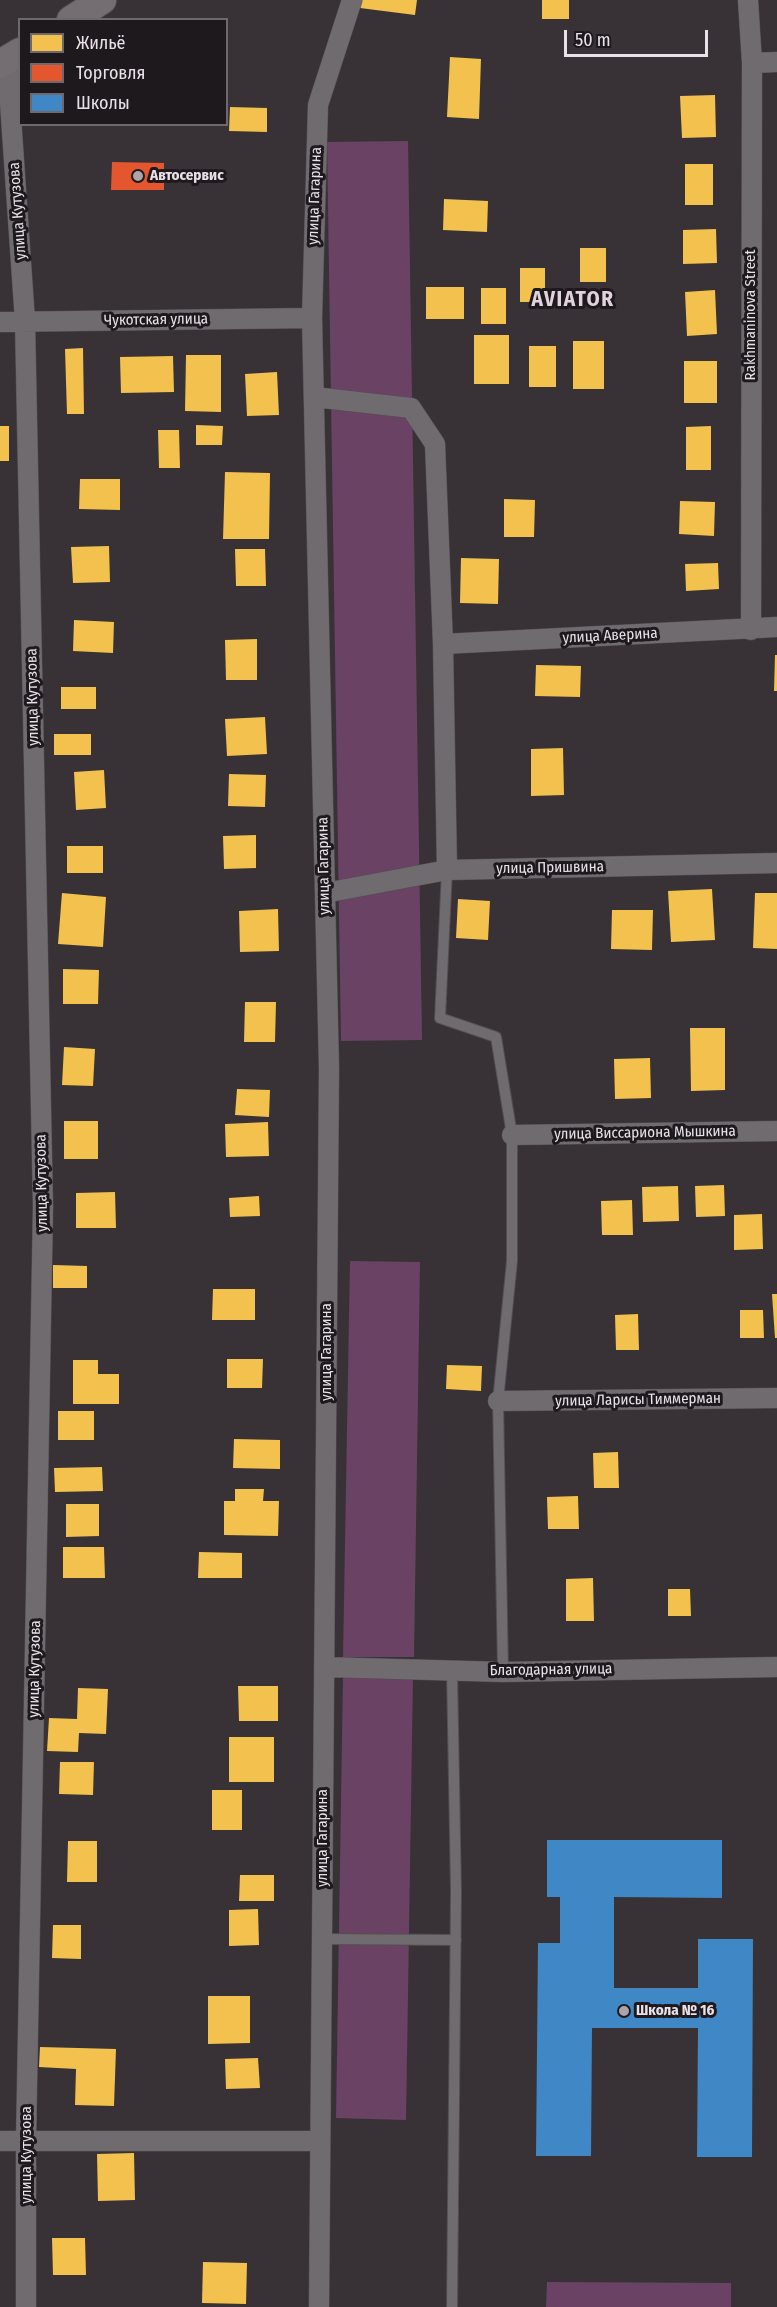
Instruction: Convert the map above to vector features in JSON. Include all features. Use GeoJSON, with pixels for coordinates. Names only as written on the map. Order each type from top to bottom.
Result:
{"type":"FeatureCollection","features":[{"type":"Feature","properties":{"kind":"main road"},"geometry":{"type":"LineString","coordinates":[[74,18],[102,0]]}},
{"type":"Feature","properties":{"kind":"street","name":"улица Гагарина"},"geometry":{"type":"LineString","coordinates":[[319,2307],[329,1081],[312,318],[318,105],[352,0]]}},
{"type":"Feature","properties":{"kind":"street","name":"Rakhmaninova Street"},"geometry":{"type":"LineString","coordinates":[[748,0],[752,63],[751,630]]}},
{"type":"Feature","properties":{"kind":"street","name":"улица Кутузова"},"geometry":{"type":"LineString","coordinates":[[9,58],[25,321],[43,1207],[26,2141],[26,2307]]}},
{"type":"Feature","properties":{"kind":"street"},"geometry":{"type":"LineString","coordinates":[[752,63],[777,62]]}},
{"type":"Feature","properties":{"kind":"street","name":"Чукотская улица"},"geometry":{"type":"LineString","coordinates":[[0,322],[312,318]]}},
{"type":"Feature","properties":{"kind":"street"},"geometry":{"type":"LineString","coordinates":[[314,397],[411,408],[435,444],[447,870]]}},
{"type":"Feature","properties":{"kind":"street","name":"улица Аверина"},"geometry":{"type":"LineString","coordinates":[[442,644],[777,627]]}},
{"type":"Feature","properties":{"kind":"street","name":"улица Пришвина"},"geometry":{"type":"LineString","coordinates":[[325,894],[447,870],[777,862]]}},
{"type":"Feature","properties":{"kind":"street","name":"улица Виссариона Мышкина"},"geometry":{"type":"LineString","coordinates":[[512,1135],[777,1131]]}},
{"type":"Feature","properties":{"kind":"street","name":"улица Ларисы Тиммерман"},"geometry":{"type":"LineString","coordinates":[[498,1401],[777,1398]]}},
{"type":"Feature","properties":{"kind":"street","name":"Благодарная улица"},"geometry":{"type":"LineString","coordinates":[[324,1667],[452,1671],[777,1667]]}},
{"type":"Feature","properties":{"kind":"street"},"geometry":{"type":"LineString","coordinates":[[0,2141],[320,2141]]}},
{"type":"Feature","properties":{"kind":"lane"},"geometry":{"type":"LineString","coordinates":[[447,870],[440,1018],[496,1037],[512,1135],[512,1261],[498,1401],[503,1671]]}},
{"type":"Feature","properties":{"kind":"lane"},"geometry":{"type":"LineString","coordinates":[[452,1671],[456,1940],[452,2307]]}},
{"type":"Feature","properties":{"kind":"lane"},"geometry":{"type":"LineString","coordinates":[[322,1939],[456,1940]]}},
{"type":"Feature","properties":{"kind":"shaded area"},"geometry":{"type":"Polygon","coordinates":[[[408,141],[422,1040],[341,1041],[327,142],[408,141]]]}},
{"type":"Feature","properties":{"kind":"shaded area"},"geometry":{"type":"Polygon","coordinates":[[[350,1261],[420,1262],[414,1657],[343,1657],[350,1261]]]}},
{"type":"Feature","properties":{"kind":"shaded area"},"geometry":{"type":"Polygon","coordinates":[[[343,1676],[413,1676],[406,2120],[336,2118],[343,1676]]]}},
{"type":"Feature","properties":{"kind":"shaded area"},"geometry":{"type":"Polygon","coordinates":[[[547,2282],[731,2283],[731,2307],[546,2307],[547,2282]]]}},
{"type":"Feature","properties":{"kind":"building: Жильё"},"geometry":{"type":"Polygon","coordinates":[[[361,0],[417,0],[415,15],[360,8],[361,0]]]}},
{"type":"Feature","properties":{"kind":"building: Жильё"},"geometry":{"type":"Polygon","coordinates":[[[542,0],[569,0],[569,19],[542,19],[542,0]]]}},
{"type":"Feature","properties":{"kind":"building: Жильё"},"geometry":{"type":"Polygon","coordinates":[[[450,57],[481,59],[479,119],[447,117],[450,57]]]}},
{"type":"Feature","properties":{"kind":"building: Жильё"},"geometry":{"type":"Polygon","coordinates":[[[715,95],[716,137],[682,138],[680,96],[715,95]]]}},
{"type":"Feature","properties":{"kind":"building: Жильё"},"geometry":{"type":"Polygon","coordinates":[[[230,107],[267,108],[267,132],[229,131],[230,107]]]}},
{"type":"Feature","properties":{"kind":"building: Жильё"},"geometry":{"type":"Polygon","coordinates":[[[685,164],[713,164],[713,205],[685,205],[685,164]]]}},
{"type":"Feature","properties":{"kind":"building: Жильё"},"geometry":{"type":"Polygon","coordinates":[[[444,199],[488,201],[487,232],[443,230],[444,199]]]}},
{"type":"Feature","properties":{"kind":"building: Жильё"},"geometry":{"type":"Polygon","coordinates":[[[716,229],[717,263],[683,264],[683,230],[716,229]]]}},
{"type":"Feature","properties":{"kind":"building: Жильё"},"geometry":{"type":"Polygon","coordinates":[[[580,248],[606,248],[606,282],[580,282],[580,248]]]}},
{"type":"Feature","properties":{"kind":"building: Жильё"},"geometry":{"type":"Polygon","coordinates":[[[520,268],[545,268],[545,302],[520,302],[520,268]]]}},
{"type":"Feature","properties":{"kind":"building: Жильё"},"geometry":{"type":"Polygon","coordinates":[[[426,287],[464,287],[464,319],[426,319],[426,287]]]}},
{"type":"Feature","properties":{"kind":"building: Жильё"},"geometry":{"type":"Polygon","coordinates":[[[481,288],[506,288],[506,324],[481,324],[481,288]]]}},
{"type":"Feature","properties":{"kind":"building: Жильё"},"geometry":{"type":"Polygon","coordinates":[[[715,290],[717,334],[687,336],[685,292],[715,290]]]}},
{"type":"Feature","properties":{"kind":"building: Жильё"},"geometry":{"type":"Polygon","coordinates":[[[474,335],[509,335],[509,384],[474,384],[474,335]]]}},
{"type":"Feature","properties":{"kind":"building: Жильё"},"geometry":{"type":"Polygon","coordinates":[[[573,341],[604,341],[604,389],[573,389],[573,341]]]}},
{"type":"Feature","properties":{"kind":"building: Жильё"},"geometry":{"type":"Polygon","coordinates":[[[529,346],[556,346],[556,387],[529,387],[529,346]]]}},
{"type":"Feature","properties":{"kind":"building: Жильё"},"geometry":{"type":"Polygon","coordinates":[[[83,348],[84,414],[67,414],[65,349],[83,348]]]}},
{"type":"Feature","properties":{"kind":"building: Жильё"},"geometry":{"type":"Polygon","coordinates":[[[186,355],[221,355],[221,412],[185,411],[186,355]]]}},
{"type":"Feature","properties":{"kind":"building: Жильё"},"geometry":{"type":"Polygon","coordinates":[[[173,356],[174,392],[121,393],[120,357],[173,356]]]}},
{"type":"Feature","properties":{"kind":"building: Жильё"},"geometry":{"type":"Polygon","coordinates":[[[684,361],[717,361],[717,403],[684,403],[684,361]]]}},
{"type":"Feature","properties":{"kind":"building: Жильё"},"geometry":{"type":"Polygon","coordinates":[[[277,372],[279,415],[247,416],[245,374],[277,372]]]}},
{"type":"Feature","properties":{"kind":"building: Жильё"},"geometry":{"type":"Polygon","coordinates":[[[196,425],[223,426],[222,445],[196,445],[196,425]]]}},
{"type":"Feature","properties":{"kind":"building: Жильё"},"geometry":{"type":"Polygon","coordinates":[[[0,426],[9,426],[9,461],[0,461],[0,426]]]}},
{"type":"Feature","properties":{"kind":"building: Жильё"},"geometry":{"type":"Polygon","coordinates":[[[711,426],[711,470],[686,470],[686,427],[711,426]]]}},
{"type":"Feature","properties":{"kind":"building: Жильё"},"geometry":{"type":"Polygon","coordinates":[[[158,430],[179,430],[180,468],[159,468],[158,430]]]}},
{"type":"Feature","properties":{"kind":"building: Жильё"},"geometry":{"type":"Polygon","coordinates":[[[225,472],[270,473],[269,539],[223,539],[225,472]]]}},
{"type":"Feature","properties":{"kind":"building: Жильё"},"geometry":{"type":"Polygon","coordinates":[[[80,479],[120,479],[120,510],[79,509],[80,479]]]}},
{"type":"Feature","properties":{"kind":"building: Жильё"},"geometry":{"type":"Polygon","coordinates":[[[504,499],[535,500],[534,537],[504,537],[504,499]]]}},
{"type":"Feature","properties":{"kind":"building: Жильё"},"geometry":{"type":"Polygon","coordinates":[[[680,501],[715,502],[714,536],[679,534],[680,501]]]}},
{"type":"Feature","properties":{"kind":"building: Жильё"},"geometry":{"type":"Polygon","coordinates":[[[109,546],[110,582],[73,583],[71,547],[109,546]]]}},
{"type":"Feature","properties":{"kind":"building: Жильё"},"geometry":{"type":"Polygon","coordinates":[[[235,549],[265,549],[266,586],[236,586],[235,549]]]}},
{"type":"Feature","properties":{"kind":"building: Жильё"},"geometry":{"type":"Polygon","coordinates":[[[461,558],[499,559],[498,604],[460,603],[461,558]]]}},
{"type":"Feature","properties":{"kind":"building: Жильё"},"geometry":{"type":"Polygon","coordinates":[[[718,563],[719,589],[686,591],[685,564],[718,563]]]}},
{"type":"Feature","properties":{"kind":"building: Жильё"},"geometry":{"type":"Polygon","coordinates":[[[74,620],[114,622],[113,653],[73,651],[74,620]]]}},
{"type":"Feature","properties":{"kind":"building: Жильё"},"geometry":{"type":"Polygon","coordinates":[[[257,639],[257,680],[226,680],[225,640],[257,639]]]}},
{"type":"Feature","properties":{"kind":"building: Жильё"},"geometry":{"type":"Polygon","coordinates":[[[775,655],[777,655],[777,691],[774,691],[775,655]]]}},
{"type":"Feature","properties":{"kind":"building: Жильё"},"geometry":{"type":"Polygon","coordinates":[[[536,665],[581,666],[580,697],[535,696],[536,665]]]}},
{"type":"Feature","properties":{"kind":"building: Жильё"},"geometry":{"type":"Polygon","coordinates":[[[61,687],[96,687],[96,709],[61,709],[61,687]]]}},
{"type":"Feature","properties":{"kind":"building: Жильё"},"geometry":{"type":"Polygon","coordinates":[[[265,717],[267,754],[227,756],[225,719],[265,717]]]}},
{"type":"Feature","properties":{"kind":"building: Жильё"},"geometry":{"type":"Polygon","coordinates":[[[54,734],[91,734],[91,755],[54,755],[54,734]]]}},
{"type":"Feature","properties":{"kind":"building: Жильё"},"geometry":{"type":"Polygon","coordinates":[[[563,748],[564,795],[531,796],[531,749],[563,748]]]}},
{"type":"Feature","properties":{"kind":"building: Жильё"},"geometry":{"type":"Polygon","coordinates":[[[104,770],[106,808],[76,810],[74,772],[104,770]]]}},
{"type":"Feature","properties":{"kind":"building: Жильё"},"geometry":{"type":"Polygon","coordinates":[[[229,774],[266,775],[265,807],[228,806],[229,774]]]}},
{"type":"Feature","properties":{"kind":"building: Жильё"},"geometry":{"type":"Polygon","coordinates":[[[256,835],[256,868],[224,869],[223,836],[256,835]]]}},
{"type":"Feature","properties":{"kind":"building: Жильё"},"geometry":{"type":"Polygon","coordinates":[[[67,846],[103,846],[103,873],[67,873],[67,846]]]}},
{"type":"Feature","properties":{"kind":"building: Жильё"},"geometry":{"type":"Polygon","coordinates":[[[712,889],[715,940],[671,942],[668,891],[712,889]]]}},
{"type":"Feature","properties":{"kind":"building: Жильё"},"geometry":{"type":"Polygon","coordinates":[[[62,893],[106,897],[103,947],[58,944],[62,893]]]}},
{"type":"Feature","properties":{"kind":"building: Жильё"},"geometry":{"type":"Polygon","coordinates":[[[755,893],[777,893],[777,949],[753,948],[755,893]]]}},
{"type":"Feature","properties":{"kind":"building: Жильё"},"geometry":{"type":"Polygon","coordinates":[[[458,899],[490,901],[488,940],[456,938],[458,899]]]}},
{"type":"Feature","properties":{"kind":"building: Жильё"},"geometry":{"type":"Polygon","coordinates":[[[278,909],[279,951],[240,952],[239,911],[278,909]]]}},
{"type":"Feature","properties":{"kind":"building: Жильё"},"geometry":{"type":"Polygon","coordinates":[[[612,910],[653,910],[652,950],[611,949],[612,910]]]}},
{"type":"Feature","properties":{"kind":"building: Жильё"},"geometry":{"type":"Polygon","coordinates":[[[63,969],[99,970],[98,1004],[63,1004],[63,969]]]}},
{"type":"Feature","properties":{"kind":"building: Жильё"},"geometry":{"type":"Polygon","coordinates":[[[245,1002],[276,1002],[275,1042],[244,1042],[245,1002]]]}},
{"type":"Feature","properties":{"kind":"building: Жильё"},"geometry":{"type":"Polygon","coordinates":[[[690,1028],[725,1028],[725,1090],[691,1091],[690,1028]]]}},
{"type":"Feature","properties":{"kind":"building: Жильё"},"geometry":{"type":"Polygon","coordinates":[[[64,1047],[95,1049],[93,1086],[62,1085],[64,1047]]]}},
{"type":"Feature","properties":{"kind":"building: Жильё"},"geometry":{"type":"Polygon","coordinates":[[[650,1058],[651,1098],[615,1099],[614,1059],[650,1058]]]}},
{"type":"Feature","properties":{"kind":"building: Жильё"},"geometry":{"type":"Polygon","coordinates":[[[237,1089],[270,1090],[269,1117],[235,1115],[237,1089]]]}},
{"type":"Feature","properties":{"kind":"building: Жильё"},"geometry":{"type":"Polygon","coordinates":[[[64,1121],[98,1121],[98,1159],[64,1159],[64,1121]]]}},
{"type":"Feature","properties":{"kind":"building: Жильё"},"geometry":{"type":"Polygon","coordinates":[[[268,1122],[269,1156],[226,1157],[225,1124],[268,1122]]]}},
{"type":"Feature","properties":{"kind":"building: Жильё"},"geometry":{"type":"Polygon","coordinates":[[[724,1185],[725,1216],[696,1217],[695,1186],[724,1185]]]}},
{"type":"Feature","properties":{"kind":"building: Жильё"},"geometry":{"type":"Polygon","coordinates":[[[678,1186],[679,1221],[643,1222],[642,1187],[678,1186]]]}},
{"type":"Feature","properties":{"kind":"building: Жильё"},"geometry":{"type":"Polygon","coordinates":[[[115,1192],[116,1228],[76,1228],[76,1193],[115,1192]]]}},
{"type":"Feature","properties":{"kind":"building: Жильё"},"geometry":{"type":"Polygon","coordinates":[[[259,1196],[260,1216],[230,1217],[229,1198],[259,1196]]]}},
{"type":"Feature","properties":{"kind":"building: Жильё"},"geometry":{"type":"Polygon","coordinates":[[[632,1200],[633,1235],[602,1235],[601,1201],[632,1200]]]}},
{"type":"Feature","properties":{"kind":"building: Жильё"},"geometry":{"type":"Polygon","coordinates":[[[762,1214],[763,1249],[734,1250],[734,1215],[762,1214]]]}},
{"type":"Feature","properties":{"kind":"building: Жильё"},"geometry":{"type":"Polygon","coordinates":[[[53,1265],[87,1266],[87,1288],[53,1288],[53,1265]]]}},
{"type":"Feature","properties":{"kind":"building: Жильё"},"geometry":{"type":"Polygon","coordinates":[[[213,1289],[255,1289],[255,1320],[212,1320],[213,1289]]]}},
{"type":"Feature","properties":{"kind":"building: Жильё"},"geometry":{"type":"Polygon","coordinates":[[[772,1294],[777,1294],[777,1338],[775,1338],[772,1294]]]}},
{"type":"Feature","properties":{"kind":"building: Жильё"},"geometry":{"type":"Polygon","coordinates":[[[740,1310],[763,1310],[764,1338],[740,1338],[740,1310]]]}},
{"type":"Feature","properties":{"kind":"building: Жильё"},"geometry":{"type":"Polygon","coordinates":[[[638,1314],[639,1350],[616,1350],[615,1315],[638,1314]]]}},
{"type":"Feature","properties":{"kind":"building: Жильё"},"geometry":{"type":"Polygon","coordinates":[[[227,1359],[263,1359],[262,1388],[227,1388],[227,1359]]]}},
{"type":"Feature","properties":{"kind":"building: Жильё"},"geometry":{"type":"Polygon","coordinates":[[[73,1360],[98,1360],[98,1374],[119,1374],[119,1404],[73,1404],[73,1360]]]}},
{"type":"Feature","properties":{"kind":"building: Жильё"},"geometry":{"type":"Polygon","coordinates":[[[447,1365],[482,1366],[481,1391],[446,1389],[447,1365]]]}},
{"type":"Feature","properties":{"kind":"building: Жильё"},"geometry":{"type":"Polygon","coordinates":[[[58,1411],[94,1411],[94,1440],[58,1440],[58,1411]]]}},
{"type":"Feature","properties":{"kind":"building: Жильё"},"geometry":{"type":"Polygon","coordinates":[[[234,1439],[280,1440],[280,1469],[233,1468],[234,1439]]]}},
{"type":"Feature","properties":{"kind":"building: Жильё"},"geometry":{"type":"Polygon","coordinates":[[[618,1452],[619,1488],[594,1488],[593,1453],[618,1452]]]}},
{"type":"Feature","properties":{"kind":"building: Жильё"},"geometry":{"type":"Polygon","coordinates":[[[102,1467],[103,1491],[55,1492],[54,1468],[102,1467]]]}},
{"type":"Feature","properties":{"kind":"building: Жильё"},"geometry":{"type":"Polygon","coordinates":[[[235,1489],[264,1489],[263,1501],[279,1501],[278,1536],[224,1535],[224,1501],[235,1501],[235,1489]]]}},
{"type":"Feature","properties":{"kind":"building: Жильё"},"geometry":{"type":"Polygon","coordinates":[[[578,1496],[579,1529],[548,1529],[547,1497],[578,1496]]]}},
{"type":"Feature","properties":{"kind":"building: Жильё"},"geometry":{"type":"Polygon","coordinates":[[[66,1504],[99,1504],[99,1536],[66,1537],[66,1504]]]}},
{"type":"Feature","properties":{"kind":"building: Жильё"},"geometry":{"type":"Polygon","coordinates":[[[63,1547],[104,1547],[105,1578],[63,1578],[63,1547]]]}},
{"type":"Feature","properties":{"kind":"building: Жильё"},"geometry":{"type":"Polygon","coordinates":[[[199,1552],[242,1553],[242,1578],[198,1578],[199,1552]]]}},
{"type":"Feature","properties":{"kind":"building: Жильё"},"geometry":{"type":"Polygon","coordinates":[[[593,1578],[594,1621],[566,1621],[566,1579],[593,1578]]]}},
{"type":"Feature","properties":{"kind":"building: Жильё"},"geometry":{"type":"Polygon","coordinates":[[[668,1589],[690,1589],[691,1616],[668,1616],[668,1589]]]}},
{"type":"Feature","properties":{"kind":"building: Жильё"},"geometry":{"type":"Polygon","coordinates":[[[238,1686],[278,1686],[278,1721],[239,1721],[238,1686]]]}},
{"type":"Feature","properties":{"kind":"building: Жильё"},"geometry":{"type":"Polygon","coordinates":[[[78,1688],[108,1689],[106,1734],[79,1733],[78,1752],[47,1751],[49,1718],[77,1719],[78,1688]]]}},
{"type":"Feature","properties":{"kind":"building: Жильё"},"geometry":{"type":"Polygon","coordinates":[[[229,1737],[274,1737],[274,1782],[229,1782],[229,1737]]]}},
{"type":"Feature","properties":{"kind":"building: Жильё"},"geometry":{"type":"Polygon","coordinates":[[[60,1762],[94,1762],[93,1795],[59,1794],[60,1762]]]}},
{"type":"Feature","properties":{"kind":"building: Жильё"},"geometry":{"type":"Polygon","coordinates":[[[212,1790],[242,1790],[242,1830],[212,1830],[212,1790]]]}},
{"type":"Feature","properties":{"kind":"building: Жильё"},"geometry":{"type":"Polygon","coordinates":[[[68,1841],[97,1841],[97,1882],[67,1882],[68,1841]]]}},
{"type":"Feature","properties":{"kind":"building: Жильё"},"geometry":{"type":"Polygon","coordinates":[[[240,1875],[274,1875],[274,1901],[239,1901],[240,1875]]]}},
{"type":"Feature","properties":{"kind":"building: Жильё"},"geometry":{"type":"Polygon","coordinates":[[[258,1909],[259,1945],[229,1946],[229,1910],[258,1909]]]}},
{"type":"Feature","properties":{"kind":"building: Жильё"},"geometry":{"type":"Polygon","coordinates":[[[53,1925],[81,1925],[81,1959],[52,1958],[53,1925]]]}},
{"type":"Feature","properties":{"kind":"building: Жильё"},"geometry":{"type":"Polygon","coordinates":[[[208,1996],[250,1996],[250,2043],[208,2044],[208,1996]]]}},
{"type":"Feature","properties":{"kind":"building: Жильё"},"geometry":{"type":"Polygon","coordinates":[[[40,2047],[116,2049],[114,2106],[75,2105],[76,2069],[39,2067],[40,2047]]]}},
{"type":"Feature","properties":{"kind":"building: Жильё"},"geometry":{"type":"Polygon","coordinates":[[[258,2058],[260,2088],[226,2089],[225,2059],[258,2058]]]}},
{"type":"Feature","properties":{"kind":"building: Жильё"},"geometry":{"type":"Polygon","coordinates":[[[134,2153],[135,2200],[98,2201],[97,2154],[134,2153]]]}},
{"type":"Feature","properties":{"kind":"building: Жильё"},"geometry":{"type":"Polygon","coordinates":[[[52,2238],[85,2238],[86,2275],[53,2275],[52,2238]]]}},
{"type":"Feature","properties":{"kind":"building: Жильё"},"geometry":{"type":"Polygon","coordinates":[[[203,2262],[247,2263],[246,2304],[202,2303],[203,2262]]]}},
{"type":"Feature","properties":{"kind":"building: Торговля","name":"Автосервис"},"geometry":{"type":"Polygon","coordinates":[[[112,162],[164,163],[164,190],[111,190],[112,162]]]}},
{"type":"Feature","properties":{"kind":"building: Школы"},"geometry":{"type":"Polygon","coordinates":[[[547,1840],[722,1840],[722,1898],[614,1897],[614,1988],[698,1988],[698,1939],[753,1939],[752,2157],[697,2157],[698,2028],[592,2028],[591,2156],[536,2156],[538,1943],[560,1943],[560,1897],[547,1897],[547,1840]]]}},
{"type":"Feature","properties":{"kind":"place","name":"Автосервис"},"geometry":{"type":"Point","coordinates":[138,176]}},
{"type":"Feature","properties":{"kind":"place","name":"Школа № 16"},"geometry":{"type":"Point","coordinates":[624,2011]}},
{"type":"Feature","properties":{"kind":"district","name":"AVIATOR"},"geometry":{"type":"Point","coordinates":[573,300]}}]}
